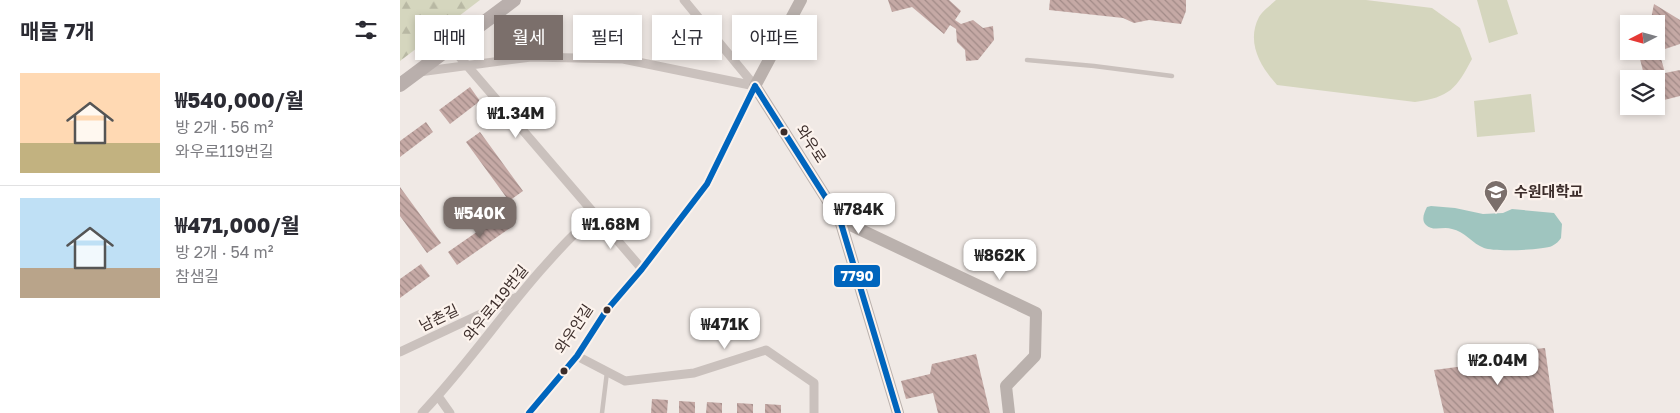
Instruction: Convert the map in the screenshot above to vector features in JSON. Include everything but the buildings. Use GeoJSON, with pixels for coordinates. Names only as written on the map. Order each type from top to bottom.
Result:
{"type":"FeatureCollection","features":[{"type":"Feature","properties":{"kind":"main road"},"geometry":{"type":"LineString","coordinates":[[484,23],[514,0]]}},
{"type":"Feature","properties":{"kind":"main road"},"geometry":{"type":"LineString","coordinates":[[400,85],[435,60]]}},
{"type":"Feature","properties":{"kind":"street","name":"와우로"},"geometry":{"type":"LineString","coordinates":[[684,0],[755,86],[840,220],[898,413]]}},
{"type":"Feature","properties":{"kind":"street","name":"와우안길"},"geometry":{"type":"LineString","coordinates":[[529,413],[577,356],[606,311],[642,269],[707,184],[755,86],[801,0]]}},
{"type":"Feature","properties":{"kind":"street"},"geometry":{"type":"LineString","coordinates":[[417,73],[531,57],[623,59],[755,86]]}},
{"type":"Feature","properties":{"kind":"street"},"geometry":{"type":"LineString","coordinates":[[463,60],[642,269]]}},
{"type":"Feature","properties":{"kind":"street","name":"와우로119번길"},"geometry":{"type":"LineString","coordinates":[[422,413],[558,250],[597,215]]}},
{"type":"Feature","properties":{"kind":"street"},"geometry":{"type":"LineString","coordinates":[[840,220],[1036,313],[1035,356],[1006,386],[1009,413]]}},
{"type":"Feature","properties":{"kind":"street","name":"남촌길"},"geometry":{"type":"LineString","coordinates":[[400,352],[518,296]]}},
{"type":"Feature","properties":{"kind":"street"},"geometry":{"type":"LineString","coordinates":[[577,356],[625,382],[694,373],[766,350],[814,383],[814,413]]}},
{"type":"Feature","properties":{"kind":"street"},"geometry":{"type":"LineString","coordinates":[[438,396],[450,413]]}},
{"type":"Feature","properties":{"kind":"lane"},"geometry":{"type":"LineString","coordinates":[[1027,60],[1172,76]]}},
{"type":"Feature","properties":{"kind":"lane"},"geometry":{"type":"LineString","coordinates":[[602,413],[607,372]]}},
{"type":"Feature","properties":{"kind":"green space"},"geometry":{"type":"Polygon","coordinates":[[[400,0],[480,0],[460,15],[415,15],[415,50],[400,61],[400,0]]]}},
{"type":"Feature","properties":{"kind":"green space"},"geometry":{"type":"Polygon","coordinates":[[[1276,0],[1366,0],[1432,8],[1460,28],[1472,59],[1461,78],[1451,90],[1427,100],[1415,102],[1277,85],[1260,62],[1254,44],[1255,26],[1260,15],[1276,0]]]}},
{"type":"Feature","properties":{"kind":"green space"},"geometry":{"type":"Polygon","coordinates":[[[1477,0],[1507,0],[1518,34],[1489,43],[1477,0]]]}},
{"type":"Feature","properties":{"kind":"green space"},"geometry":{"type":"Polygon","coordinates":[[[1531,94],[1535,132],[1477,137],[1474,101],[1531,94]]]}},
{"type":"Feature","properties":{"kind":"water"},"geometry":{"type":"Polygon","coordinates":[[[1427,207],[1455,208],[1483,214],[1503,213],[1512,209],[1554,213],[1562,224],[1561,238],[1552,246],[1539,249],[1508,250],[1484,248],[1456,230],[1449,228],[1435,229],[1426,225],[1423,219],[1424,214],[1427,207]]]}},
{"type":"Feature","properties":{"kind":"transit line","name":"7790"},"geometry":{"type":"LineString","coordinates":[[755,86],[840,220],[898,413]]}},
{"type":"Feature","properties":{"kind":"transit line","name":"7790"},"geometry":{"type":"LineString","coordinates":[[529,413],[577,356],[606,311],[642,269],[707,184],[755,86]]}},
{"type":"Feature","properties":{"kind":"place","name":"수원대학교"},"geometry":{"type":"Point","coordinates":[1496,213]}}]}
